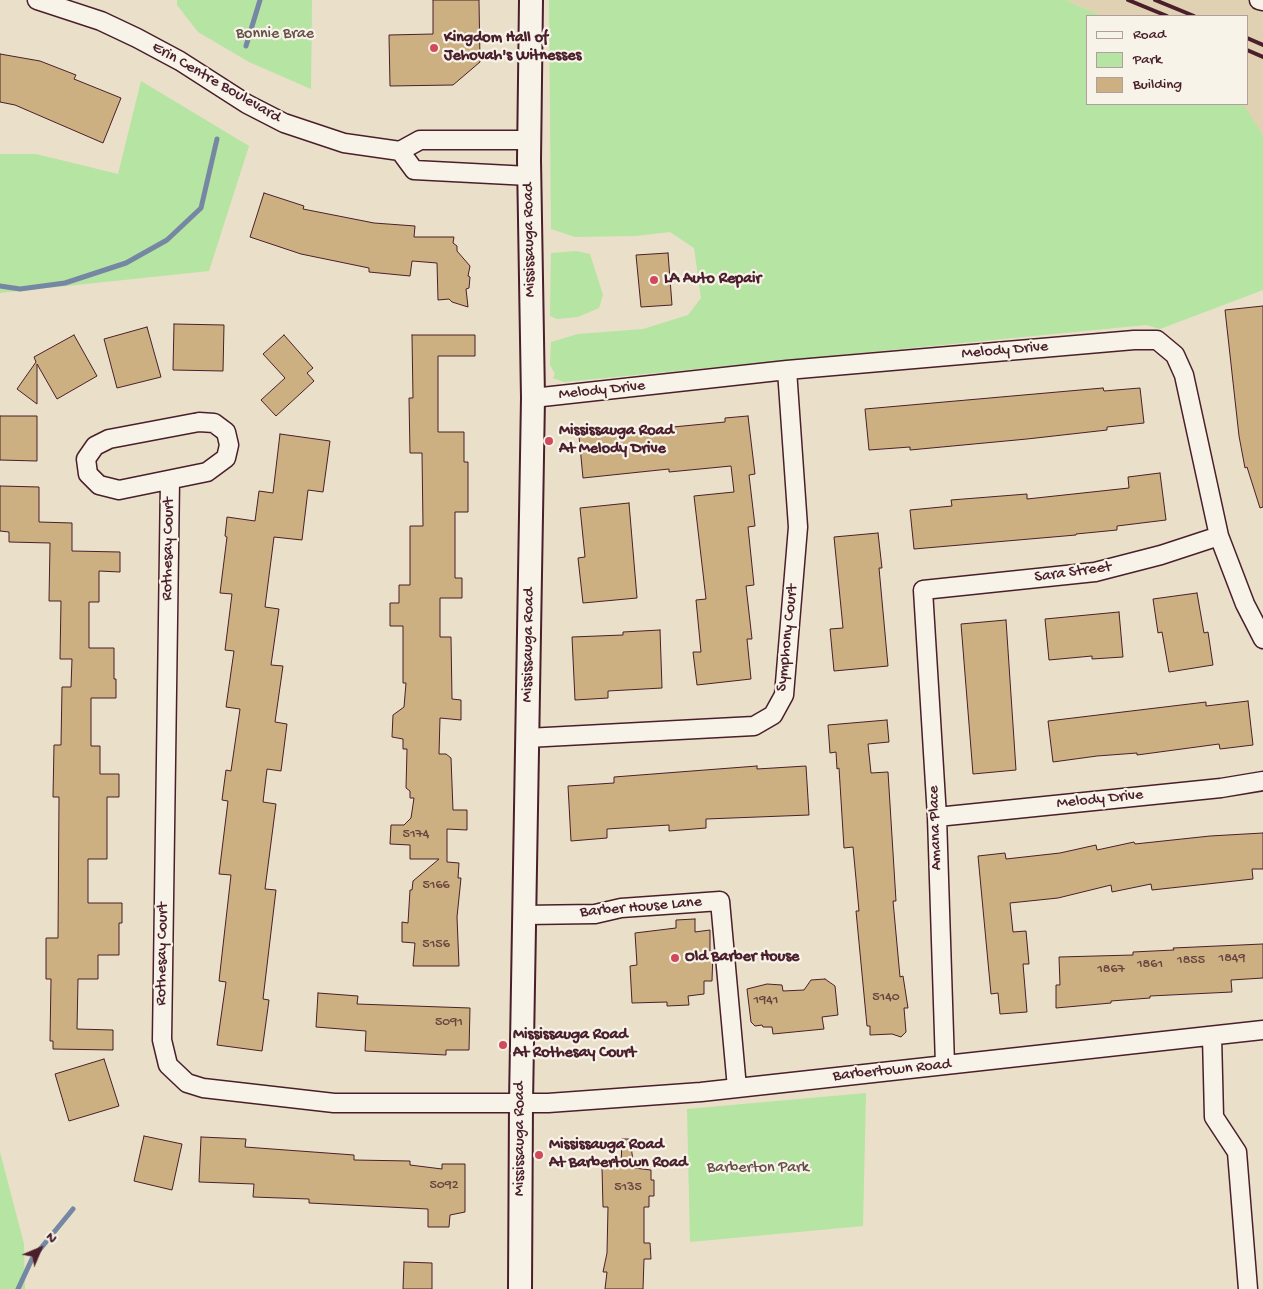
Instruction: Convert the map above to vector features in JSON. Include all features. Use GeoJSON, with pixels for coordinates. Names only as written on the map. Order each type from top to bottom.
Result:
{"type":"FeatureCollection","features":[{"type":"Feature","properties":{"kind":"main road","name":"Mississauga Road"},"geometry":{"type":"LineString","coordinates":[[520,1289],[521,1102],[532,398],[529,176],[531,0]]}},
{"type":"Feature","properties":{"kind":"street","name":"Erin Centre Boulevard"},"geometry":{"type":"LineString","coordinates":[[37,0],[101,21],[137,38],[180,61],[247,104],[284,123],[344,143],[400,151]]}},
{"type":"Feature","properties":{"kind":"street"},"geometry":{"type":"LineString","coordinates":[[529,176],[414,170],[400,151],[420,140],[530,140]]}},
{"type":"Feature","properties":{"kind":"street","name":"Melody Drive"},"geometry":{"type":"LineString","coordinates":[[532,398],[787,370],[1134,340],[1157,340],[1175,355],[1184,375],[1219,536],[1246,604],[1263,639]]}},
{"type":"Feature","properties":{"kind":"street","name":"Symphony Court"},"geometry":{"type":"LineString","coordinates":[[527,738],[754,726],[772,715],[784,695],[798,527],[787,370]]}},
{"type":"Feature","properties":{"kind":"street","name":"Rothesay Court"},"geometry":{"type":"LineString","coordinates":[[199,422],[214,423],[226,432],[229,445],[226,458],[207,472],[170,480],[119,490],[99,485],[88,474],[86,459],[95,446],[109,439],[199,422]]}},
{"type":"Feature","properties":{"kind":"street","name":"Rothesay Court"},"geometry":{"type":"LineString","coordinates":[[170,480],[162,1040],[168,1065],[180,1078],[195,1086],[334,1104],[521,1102]]}},
{"type":"Feature","properties":{"kind":"street","name":"Sara Street"},"geometry":{"type":"LineString","coordinates":[[923,590],[1095,572],[1162,555],[1219,536]]}},
{"type":"Feature","properties":{"kind":"street","name":"Amana Place"},"geometry":{"type":"LineString","coordinates":[[923,590],[937,817],[945,1066]]}},
{"type":"Feature","properties":{"kind":"street","name":"Melody Drive"},"geometry":{"type":"LineString","coordinates":[[937,817],[1220,788],[1263,781]]}},
{"type":"Feature","properties":{"kind":"street","name":"Barber House Lane"},"geometry":{"type":"LineString","coordinates":[[524,915],[596,914],[621,908],[720,901],[737,1088]]}},
{"type":"Feature","properties":{"kind":"street","name":"Barbertown Road"},"geometry":{"type":"LineString","coordinates":[[521,1102],[619,1098],[737,1088],[1263,1030]]}},
{"type":"Feature","properties":{"kind":"street"},"geometry":{"type":"LineString","coordinates":[[1212,1036],[1214,1117],[1237,1152],[1248,1289]]}},
{"type":"Feature","properties":{"kind":"shaded area"},"geometry":{"type":"Polygon","coordinates":[[[1066,0],[1263,0],[1263,135],[1242,105],[1248,105],[1248,15],[1100,15],[1066,0]]]}},
{"type":"Feature","properties":{"kind":"green space","name":"Bonnie Brae"},"geometry":{"type":"Polygon","coordinates":[[[177,0],[312,0],[311,89],[249,62],[198,32],[177,5],[177,0]]]}},
{"type":"Feature","properties":{"kind":"green space"},"geometry":{"type":"Polygon","coordinates":[[[549,0],[1066,0],[1100,15],[1086,15],[1086,105],[1242,105],[1263,135],[1263,290],[1160,329],[1146,325],[564,382],[553,378],[555,374],[550,365],[551,342],[578,334],[643,329],[688,315],[701,298],[694,248],[670,232],[635,236],[575,237],[551,229],[549,0]]]}},
{"type":"Feature","properties":{"kind":"green space"},"geometry":{"type":"Polygon","coordinates":[[[141,81],[249,146],[209,271],[0,293],[0,154],[36,154],[118,174],[141,81]]]}},
{"type":"Feature","properties":{"kind":"green space"},"geometry":{"type":"Polygon","coordinates":[[[576,251],[590,254],[603,295],[599,308],[578,317],[557,319],[550,316],[551,253],[576,251]]]}},
{"type":"Feature","properties":{"kind":"green space","name":"Barberton Park"},"geometry":{"type":"Polygon","coordinates":[[[866,1093],[863,1226],[690,1242],[687,1109],[866,1093]]]}},
{"type":"Feature","properties":{"kind":"green space"},"geometry":{"type":"Polygon","coordinates":[[[0,1152],[24,1244],[25,1289],[0,1289],[0,1152]]]}},
{"type":"Feature","properties":{"kind":"building","name":"Kingdom Hall of Jehovah's Witnesses"},"geometry":{"type":"Polygon","coordinates":[[[433,0],[479,0],[480,62],[453,85],[390,86],[389,35],[433,34],[433,0]]]}},
{"type":"Feature","properties":{"kind":"building"},"geometry":{"type":"Polygon","coordinates":[[[0,54],[40,61],[76,75],[74,79],[121,98],[103,143],[15,105],[0,102],[0,54]]]}},
{"type":"Feature","properties":{"kind":"building"},"geometry":{"type":"Polygon","coordinates":[[[264,193],[304,206],[303,209],[374,223],[415,226],[414,237],[454,237],[453,243],[457,246],[457,251],[470,266],[468,276],[470,277],[469,288],[466,289],[468,307],[452,302],[449,299],[438,300],[437,263],[412,261],[410,276],[369,272],[369,268],[301,254],[250,237],[264,193]]]}},
{"type":"Feature","properties":{"kind":"building","name":"LA Auto Repair"},"geometry":{"type":"Polygon","coordinates":[[[668,253],[672,305],[641,307],[636,255],[668,253]]]}},
{"type":"Feature","properties":{"kind":"building"},"geometry":{"type":"Polygon","coordinates":[[[1263,306],[1263,507],[1260,508],[1247,467],[1245,468],[1239,436],[1225,310],[1263,306]]]}},
{"type":"Feature","properties":{"kind":"building"},"geometry":{"type":"Polygon","coordinates":[[[174,324],[224,325],[223,371],[173,370],[174,324]]]}},
{"type":"Feature","properties":{"kind":"building"},"geometry":{"type":"Polygon","coordinates":[[[147,327],[161,377],[117,388],[104,339],[147,327]]]}},
{"type":"Feature","properties":{"kind":"building"},"geometry":{"type":"Polygon","coordinates":[[[74,335],[97,376],[57,399],[37,364],[37,404],[17,389],[36,362],[34,357],[74,335]]]}},
{"type":"Feature","properties":{"kind":"building"},"geometry":{"type":"Polygon","coordinates":[[[284,335],[313,368],[307,373],[314,381],[276,416],[261,400],[285,378],[263,354],[284,335]]]}},
{"type":"Feature","properties":{"kind":"building"},"geometry":{"type":"Polygon","coordinates":[[[412,335],[475,335],[475,356],[438,356],[438,432],[464,432],[464,462],[468,462],[468,512],[455,512],[455,578],[462,578],[462,598],[440,598],[440,637],[451,637],[452,699],[461,700],[461,720],[440,718],[439,754],[446,754],[451,758],[453,810],[467,810],[467,830],[447,829],[447,862],[459,863],[458,878],[461,878],[457,917],[459,966],[413,966],[415,943],[402,942],[402,922],[408,923],[410,890],[412,890],[413,881],[439,859],[410,859],[410,845],[390,844],[391,825],[404,825],[411,818],[414,798],[410,798],[410,791],[406,788],[407,749],[403,749],[403,739],[392,737],[393,715],[404,707],[406,683],[403,683],[403,626],[390,626],[390,603],[399,603],[399,585],[410,585],[410,526],[423,526],[422,453],[410,453],[409,398],[413,398],[412,335]]]}},
{"type":"Feature","properties":{"kind":"building"},"geometry":{"type":"Polygon","coordinates":[[[1103,388],[1104,391],[1140,388],[1144,423],[1107,427],[1107,430],[1027,439],[910,450],[910,447],[869,450],[865,409],[1103,388]]]}},
{"type":"Feature","properties":{"kind":"building"},"geometry":{"type":"Polygon","coordinates":[[[0,416],[37,416],[37,461],[0,460],[0,416]]]}},
{"type":"Feature","properties":{"kind":"building"},"geometry":{"type":"Polygon","coordinates":[[[748,416],[755,474],[749,475],[755,526],[748,527],[754,585],[746,586],[752,639],[747,639],[751,679],[697,685],[693,652],[701,652],[696,600],[706,599],[694,496],[734,492],[731,466],[669,472],[669,469],[583,478],[579,436],[725,422],[725,418],[748,416]]]}},
{"type":"Feature","properties":{"kind":"building"},"geometry":{"type":"Polygon","coordinates":[[[280,434],[330,441],[323,492],[308,490],[302,540],[274,537],[265,607],[279,609],[271,665],[283,666],[275,722],[287,724],[281,771],[267,769],[263,802],[276,804],[265,889],[276,890],[263,999],[269,1000],[262,1051],[217,1045],[226,982],[219,981],[231,875],[219,874],[228,801],[222,800],[226,770],[231,771],[240,709],[226,707],[234,651],[225,650],[232,594],[220,593],[227,537],[225,536],[227,517],[255,521],[259,491],[273,493],[280,434]]]}},
{"type":"Feature","properties":{"kind":"building"},"geometry":{"type":"Polygon","coordinates":[[[1160,473],[1166,520],[1117,526],[1117,530],[1076,535],[914,549],[910,510],[952,506],[951,500],[1027,494],[1027,499],[1129,488],[1128,477],[1160,473]]]}},
{"type":"Feature","properties":{"kind":"building"},"geometry":{"type":"Polygon","coordinates":[[[0,486],[39,487],[39,522],[72,523],[72,551],[120,552],[120,572],[99,571],[99,602],[89,602],[89,648],[114,648],[114,679],[116,679],[116,698],[91,698],[91,746],[100,746],[100,774],[119,774],[119,797],[107,797],[107,859],[88,859],[88,903],[122,903],[122,923],[119,923],[119,955],[98,955],[98,979],[78,979],[77,1029],[113,1030],[113,1050],[53,1049],[53,1041],[50,1041],[51,979],[46,979],[46,938],[58,938],[59,797],[53,797],[54,745],[61,745],[62,687],[71,687],[72,659],[60,659],[61,601],[49,601],[50,543],[9,542],[9,532],[0,531],[0,486]]]}},
{"type":"Feature","properties":{"kind":"building"},"geometry":{"type":"Polygon","coordinates":[[[629,503],[637,598],[583,603],[578,558],[585,557],[580,508],[629,503]]]}},
{"type":"Feature","properties":{"kind":"building"},"geometry":{"type":"Polygon","coordinates":[[[878,533],[882,568],[879,568],[888,666],[834,671],[830,629],[843,628],[834,537],[878,533]]]}},
{"type":"Feature","properties":{"kind":"building"},"geometry":{"type":"Polygon","coordinates":[[[1197,593],[1204,633],[1208,632],[1213,665],[1169,672],[1162,632],[1158,633],[1153,599],[1197,593]]]}},
{"type":"Feature","properties":{"kind":"building"},"geometry":{"type":"Polygon","coordinates":[[[1119,612],[1123,657],[1092,659],[1092,656],[1049,660],[1045,619],[1119,612]]]}},
{"type":"Feature","properties":{"kind":"building"},"geometry":{"type":"Polygon","coordinates":[[[1006,620],[1016,770],[973,774],[961,624],[1006,620]]]}},
{"type":"Feature","properties":{"kind":"building"},"geometry":{"type":"Polygon","coordinates":[[[660,630],[662,688],[608,691],[608,698],[575,700],[572,637],[623,635],[623,632],[660,630]]]}},
{"type":"Feature","properties":{"kind":"building"},"geometry":{"type":"Polygon","coordinates":[[[1248,701],[1253,745],[1220,749],[1219,744],[1137,755],[1137,753],[1097,756],[1053,762],[1048,721],[1206,702],[1206,706],[1248,701]]]}},
{"type":"Feature","properties":{"kind":"building"},"geometry":{"type":"Polygon","coordinates":[[[887,720],[889,742],[868,744],[871,773],[888,772],[896,901],[893,901],[900,977],[903,976],[908,1008],[904,1008],[906,1032],[901,1037],[892,1034],[870,1035],[870,1026],[867,1026],[856,911],[859,911],[853,847],[844,848],[839,768],[837,769],[836,752],[830,753],[828,725],[887,720]]]}},
{"type":"Feature","properties":{"kind":"building"},"geometry":{"type":"Polygon","coordinates":[[[757,766],[757,769],[806,766],[809,815],[706,819],[706,828],[669,831],[669,825],[607,829],[607,838],[571,841],[568,786],[614,783],[614,777],[757,766]]]}},
{"type":"Feature","properties":{"kind":"building"},"geometry":{"type":"Polygon","coordinates":[[[1263,833],[1263,869],[1252,869],[1253,879],[1152,890],[1151,884],[1112,892],[1111,885],[1058,898],[1010,903],[1013,932],[1026,931],[1029,964],[1023,964],[1027,1012],[1000,1014],[998,993],[991,994],[978,856],[1005,853],[1006,859],[1060,853],[1096,845],[1097,850],[1134,842],[1135,844],[1210,836],[1263,833]]]}},
{"type":"Feature","properties":{"kind":"building","name":"Old Barber House"},"geometry":{"type":"Polygon","coordinates":[[[695,919],[695,932],[710,930],[710,951],[713,951],[712,981],[704,981],[704,994],[688,996],[689,1005],[667,1006],[667,1002],[632,1003],[630,966],[637,965],[635,933],[676,928],[676,920],[695,919]]]}},
{"type":"Feature","properties":{"kind":"building"},"geometry":{"type":"Polygon","coordinates":[[[1263,944],[1263,978],[1231,980],[1232,992],[1150,996],[1150,998],[1111,1001],[1111,1003],[1056,1008],[1056,985],[1060,985],[1059,957],[1133,955],[1133,952],[1174,950],[1173,948],[1263,944]]]}},
{"type":"Feature","properties":{"kind":"building"},"geometry":{"type":"Polygon","coordinates":[[[825,979],[835,986],[838,1015],[822,1017],[824,1029],[773,1034],[772,1027],[755,1026],[751,1022],[747,989],[767,984],[782,985],[783,991],[804,990],[811,980],[825,979]]]}},
{"type":"Feature","properties":{"kind":"building"},"geometry":{"type":"Polygon","coordinates":[[[318,993],[358,996],[357,1004],[470,1008],[469,1050],[446,1050],[446,1055],[365,1051],[366,1031],[316,1027],[318,993]]]}},
{"type":"Feature","properties":{"kind":"building"},"geometry":{"type":"Polygon","coordinates":[[[104,1059],[119,1106],[69,1121],[55,1074],[104,1059]]]}},
{"type":"Feature","properties":{"kind":"building"},"geometry":{"type":"Polygon","coordinates":[[[144,1136],[182,1144],[172,1190],[134,1181],[144,1136]]]}},
{"type":"Feature","properties":{"kind":"building"},"geometry":{"type":"Polygon","coordinates":[[[201,1137],[246,1139],[245,1147],[354,1155],[354,1160],[410,1161],[410,1165],[442,1169],[442,1164],[465,1164],[465,1212],[450,1215],[449,1227],[428,1227],[428,1209],[309,1203],[309,1199],[253,1197],[254,1184],[199,1182],[201,1137]]]}},
{"type":"Feature","properties":{"kind":"building"},"geometry":{"type":"Polygon","coordinates":[[[622,1139],[630,1139],[634,1168],[651,1170],[651,1180],[654,1180],[654,1196],[649,1196],[649,1207],[644,1207],[644,1243],[650,1243],[651,1259],[644,1259],[643,1289],[605,1289],[607,1272],[603,1272],[607,1253],[608,1207],[603,1207],[602,1168],[621,1167],[622,1139]]]}},
{"type":"Feature","properties":{"kind":"building"},"geometry":{"type":"Polygon","coordinates":[[[404,1262],[432,1263],[432,1289],[403,1289],[404,1262]]]}},
{"type":"Feature","properties":{"kind":"waterway"},"geometry":{"type":"LineString","coordinates":[[246,46],[260,0]]}},
{"type":"Feature","properties":{"kind":"waterway"},"geometry":{"type":"LineString","coordinates":[[0,286],[20,289],[65,283],[126,263],[167,240],[201,208],[217,139]]}},
{"type":"Feature","properties":{"kind":"waterway"},"geometry":{"type":"LineString","coordinates":[[18,1289],[32,1259],[73,1209]]}},
{"type":"Feature","properties":{"kind":"railway"},"geometry":{"type":"LineString","coordinates":[[1128,0],[1165,15]]}},
{"type":"Feature","properties":{"kind":"railway"},"geometry":{"type":"LineString","coordinates":[[1155,0],[1192,15]]}},
{"type":"Feature","properties":{"kind":"railway"},"geometry":{"type":"LineString","coordinates":[[1248,38],[1263,45]]}},
{"type":"Feature","properties":{"kind":"railway"},"geometry":{"type":"LineString","coordinates":[[1248,50],[1263,57]]}},
{"type":"Feature","properties":{"kind":"place","name":"Kingdom Hall of Jehovah's Witnesses"},"geometry":{"type":"Point","coordinates":[434,48]}},
{"type":"Feature","properties":{"kind":"place","name":"LA Auto Repair"},"geometry":{"type":"Point","coordinates":[654,280]}},
{"type":"Feature","properties":{"kind":"place","name":"Mississauga Road At Melody Drive"},"geometry":{"type":"Point","coordinates":[549,441]}},
{"type":"Feature","properties":{"kind":"place","name":"Old Barber House"},"geometry":{"type":"Point","coordinates":[675,958]}},
{"type":"Feature","properties":{"kind":"place","name":"Mississauga Road At Rothesay Court"},"geometry":{"type":"Point","coordinates":[503,1045]}},
{"type":"Feature","properties":{"kind":"place","name":"Mississauga Road At Barbertown Road"},"geometry":{"type":"Point","coordinates":[539,1155]}}]}
